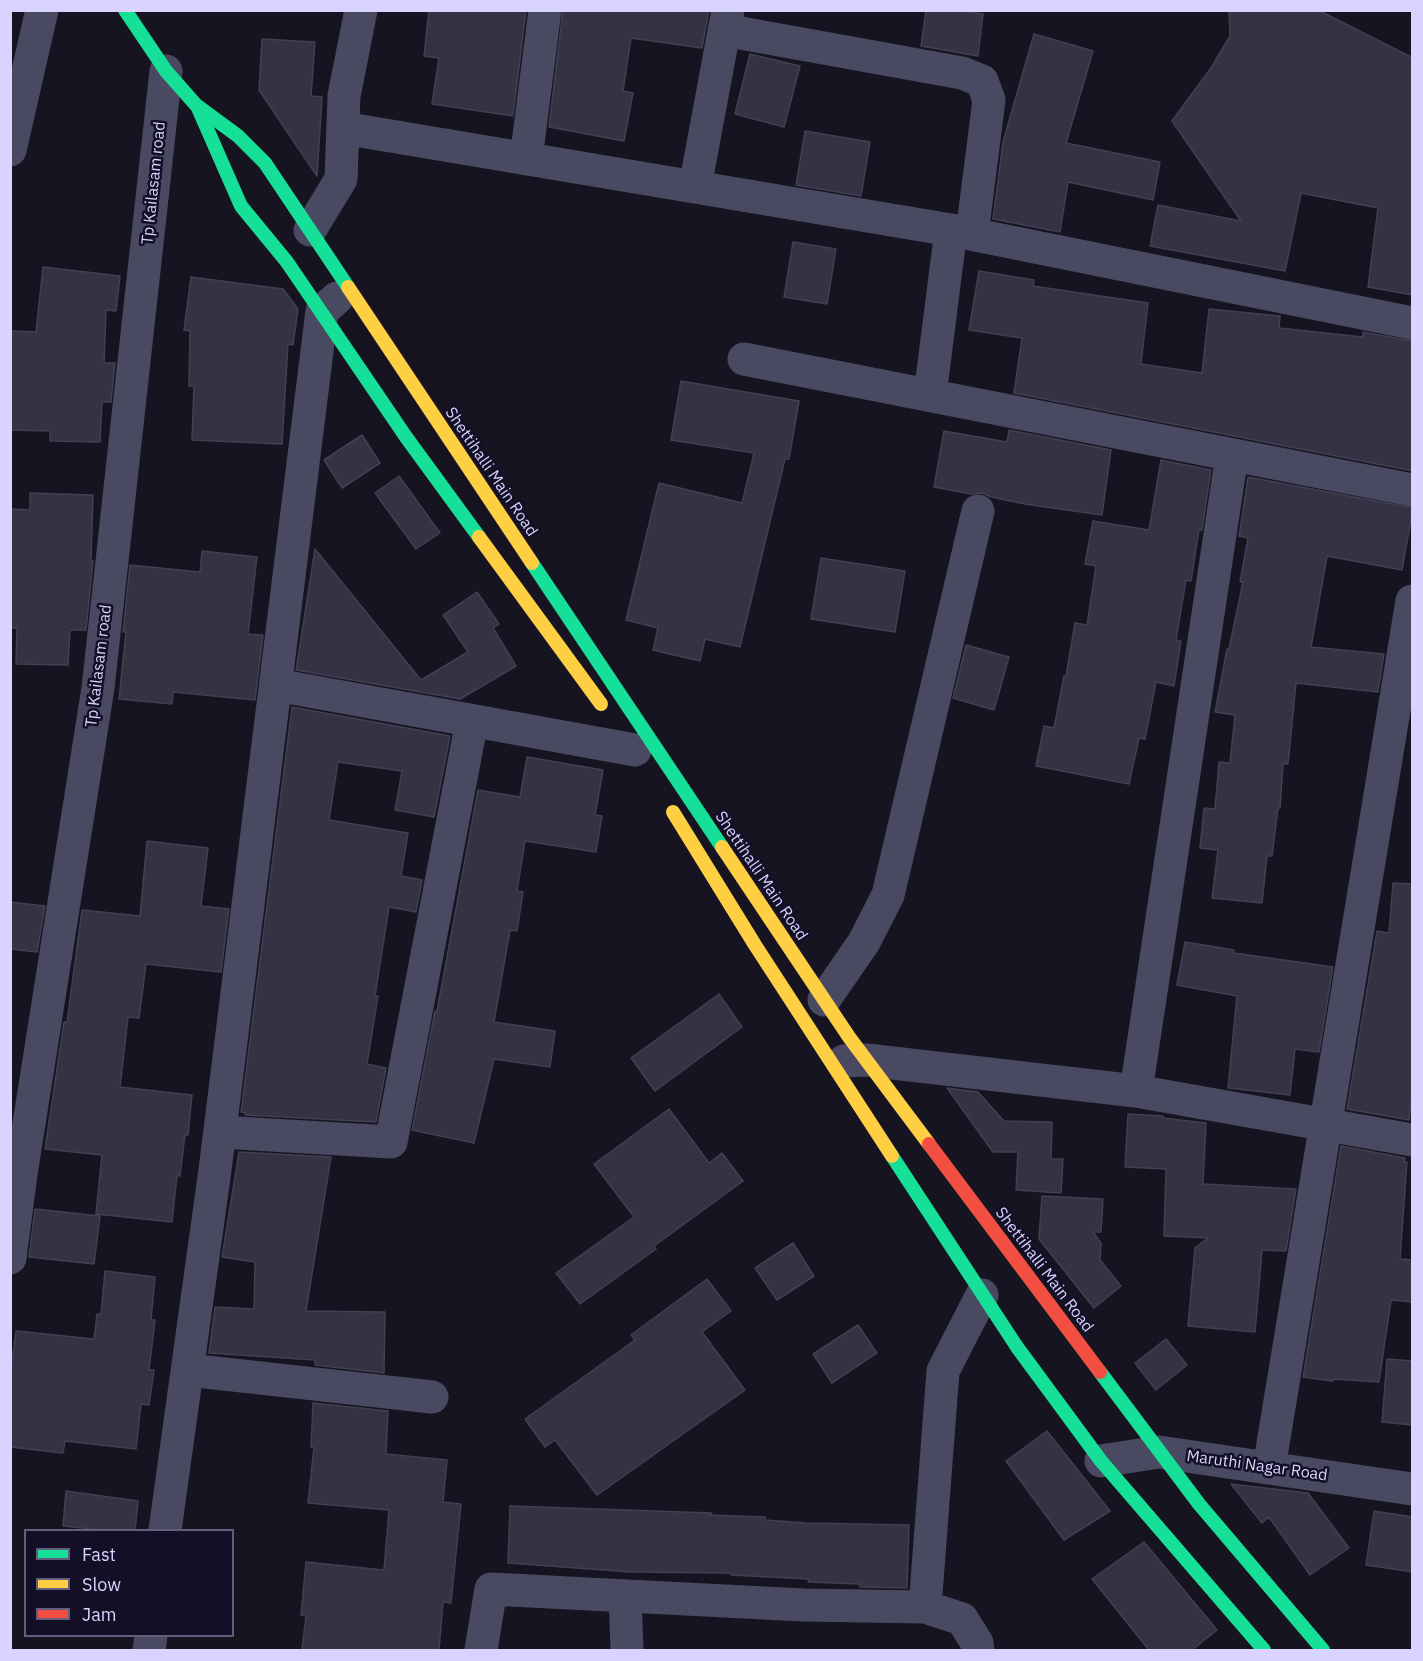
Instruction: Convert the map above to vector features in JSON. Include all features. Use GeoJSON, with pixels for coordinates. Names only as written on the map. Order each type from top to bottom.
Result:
{"type":"FeatureCollection","features":[{"type":"Feature","properties":{"kind":"main road","name":"Shettihalli Main Road"},"geometry":{"type":"LineString","coordinates":[[135,16],[166,71],[196,105],[238,136],[265,163],[824,1000],[867,1060],[1199,1504],[1323,1650]]}},
{"type":"Feature","properties":{"kind":"main road","name":"Shettihalli Main Road"},"geometry":{"type":"LineString","coordinates":[[196,105],[241,206],[287,262],[406,437],[607,712]]}},
{"type":"Feature","properties":{"kind":"main road"},"geometry":{"type":"LineString","coordinates":[[665,799],[755,945],[1017,1347],[1101,1461],[1264,1650]]}},
{"type":"Feature","properties":{"kind":"street"},"geometry":{"type":"LineString","coordinates":[[10,150],[42,10]]}},
{"type":"Feature","properties":{"kind":"street"},"geometry":{"type":"LineString","coordinates":[[310,230],[341,179],[344,96],[361,10]]}},
{"type":"Feature","properties":{"kind":"street"},"geometry":{"type":"LineString","coordinates":[[526,159],[545,10]]}},
{"type":"Feature","properties":{"kind":"street"},"geometry":{"type":"LineString","coordinates":[[695,187],[726,20],[962,73],[982,81],[989,100],[930,396]]}},
{"type":"Feature","properties":{"kind":"street","name":"Tp Kailasam road"},"geometry":{"type":"LineString","coordinates":[[10,1258],[22,1163],[98,688],[166,71]]}},
{"type":"Feature","properties":{"kind":"street"},"geometry":{"type":"LineString","coordinates":[[343,128],[961,232],[1413,323]]}},
{"type":"Feature","properties":{"kind":"street"},"geometry":{"type":"LineString","coordinates":[[165,1529],[220,1132],[322,311],[349,289]]}},
{"type":"Feature","properties":{"kind":"street"},"geometry":{"type":"LineString","coordinates":[[744,359],[1413,490]]}},
{"type":"Feature","properties":{"kind":"street"},"geometry":{"type":"LineString","coordinates":[[1136,1091],[1232,455]]}},
{"type":"Feature","properties":{"kind":"street"},"geometry":{"type":"LineString","coordinates":[[824,1000],[864,942],[888,895],[978,511]]}},
{"type":"Feature","properties":{"kind":"street"},"geometry":{"type":"LineString","coordinates":[[1269,1468],[1413,601]]}},
{"type":"Feature","properties":{"kind":"street"},"geometry":{"type":"LineString","coordinates":[[276,685],[472,721],[632,747]]}},
{"type":"Feature","properties":{"kind":"street"},"geometry":{"type":"LineString","coordinates":[[220,1132],[392,1142],[472,721]]}},
{"type":"Feature","properties":{"kind":"street"},"geometry":{"type":"LineString","coordinates":[[831,1062],[867,1060],[1136,1091],[1413,1140]]}},
{"type":"Feature","properties":{"kind":"street"},"geometry":{"type":"LineString","coordinates":[[925,1607],[943,1371],[982,1294]]}},
{"type":"Feature","properties":{"kind":"street"},"geometry":{"type":"LineString","coordinates":[[188,1370],[432,1396]]}},
{"type":"Feature","properties":{"kind":"street","name":"Maruthi Nagar Road"},"geometry":{"type":"LineString","coordinates":[[1101,1461],[1159,1452],[1413,1489]]}},
{"type":"Feature","properties":{"kind":"street"},"geometry":{"type":"LineString","coordinates":[[481,1650],[491,1589],[803,1605],[925,1607],[962,1619],[977,1643],[978,1650]]}},
{"type":"Feature","properties":{"kind":"street"},"geometry":{"type":"LineString","coordinates":[[625,1596],[627,1650]]}},
{"type":"Feature","properties":{"kind":"building"},"geometry":{"type":"Polygon","coordinates":[[[429,10],[526,10],[513,116],[432,104],[439,58],[424,56],[429,10]]]}},
{"type":"Feature","properties":{"kind":"building"},"geometry":{"type":"Polygon","coordinates":[[[563,10],[709,10],[702,48],[631,38],[623,91],[633,93],[624,141],[549,127],[563,10]]]}},
{"type":"Feature","properties":{"kind":"building"},"geometry":{"type":"Polygon","coordinates":[[[926,10],[955,10],[983,14],[978,56],[921,46],[926,10]]]}},
{"type":"Feature","properties":{"kind":"building"},"geometry":{"type":"Polygon","coordinates":[[[1229,10],[1318,10],[1413,58],[1413,295],[1368,287],[1378,208],[1301,193],[1285,271],[1150,246],[1158,205],[1241,221],[1172,121],[1211,68],[1230,36],[1229,10]]]}},
{"type":"Feature","properties":{"kind":"building"},"geometry":{"type":"Polygon","coordinates":[[[1034,34],[1093,51],[1066,143],[1160,162],[1153,200],[1068,182],[1060,232],[993,219],[1003,142],[1034,34]]]}},
{"type":"Feature","properties":{"kind":"building"},"geometry":{"type":"Polygon","coordinates":[[[262,39],[315,42],[311,96],[322,97],[317,176],[259,90],[262,39]]]}},
{"type":"Feature","properties":{"kind":"building"},"geometry":{"type":"Polygon","coordinates":[[[750,54],[800,66],[784,127],[735,114],[750,54]]]}},
{"type":"Feature","properties":{"kind":"building"},"geometry":{"type":"Polygon","coordinates":[[[805,131],[870,142],[861,196],[796,185],[805,131]]]}},
{"type":"Feature","properties":{"kind":"building"},"geometry":{"type":"Polygon","coordinates":[[[793,242],[836,249],[827,304],[784,297],[793,242]]]}},
{"type":"Feature","properties":{"kind":"building"},"geometry":{"type":"Polygon","coordinates":[[[43,267],[120,276],[116,311],[106,310],[104,363],[115,363],[111,402],[102,402],[100,442],[50,441],[50,431],[10,430],[10,331],[36,332],[43,267]]]}},
{"type":"Feature","properties":{"kind":"building"},"geometry":{"type":"Polygon","coordinates":[[[979,271],[1034,280],[1033,286],[1148,303],[1141,364],[1202,373],[1209,309],[1280,316],[1279,328],[1363,337],[1363,332],[1413,341],[1413,471],[1014,393],[1022,338],[969,330],[979,271]]]}},
{"type":"Feature","properties":{"kind":"building"},"geometry":{"type":"Polygon","coordinates":[[[191,277],[283,289],[298,309],[293,345],[288,344],[282,444],[192,440],[194,386],[189,386],[190,331],[184,330],[191,277]]]}},
{"type":"Feature","properties":{"kind":"building"},"geometry":{"type":"Polygon","coordinates":[[[681,381],[799,401],[789,459],[785,459],[740,647],[705,639],[700,661],[653,650],[658,628],[626,620],[659,483],[742,503],[754,453],[671,440],[681,381]]]}},
{"type":"Feature","properties":{"kind":"building"},"geometry":{"type":"Polygon","coordinates":[[[1009,430],[1111,450],[1102,515],[1025,504],[982,493],[971,494],[934,487],[944,431],[1007,442],[1009,430]]]}},
{"type":"Feature","properties":{"kind":"building"},"geometry":{"type":"Polygon","coordinates":[[[362,435],[380,463],[342,488],[324,460],[362,435]]]}},
{"type":"Feature","properties":{"kind":"building"},"geometry":{"type":"Polygon","coordinates":[[[1161,460],[1211,470],[1191,581],[1186,580],[1176,640],[1181,641],[1174,686],[1156,682],[1145,739],[1139,738],[1129,784],[1036,766],[1044,726],[1054,728],[1075,623],[1087,625],[1096,566],[1085,564],[1093,521],[1149,530],[1161,460]]]}},
{"type":"Feature","properties":{"kind":"building"},"geometry":{"type":"Polygon","coordinates":[[[399,476],[440,533],[416,549],[375,493],[399,476]]]}},
{"type":"Feature","properties":{"kind":"building"},"geometry":{"type":"Polygon","coordinates":[[[1248,477],[1413,508],[1402,570],[1327,556],[1311,647],[1384,654],[1378,692],[1296,683],[1288,764],[1283,764],[1280,808],[1278,808],[1272,856],[1267,856],[1262,903],[1212,898],[1218,850],[1200,848],[1204,808],[1215,809],[1219,762],[1230,763],[1235,715],[1215,712],[1243,582],[1240,582],[1248,538],[1239,536],[1248,477]]]}},
{"type":"Feature","properties":{"kind":"building"},"geometry":{"type":"Polygon","coordinates":[[[30,493],[93,495],[91,560],[93,561],[86,630],[70,630],[68,665],[16,664],[17,628],[10,628],[10,509],[30,510],[30,493]]]}},
{"type":"Feature","properties":{"kind":"building"},"geometry":{"type":"Polygon","coordinates":[[[315,549],[421,680],[468,652],[443,615],[477,592],[499,624],[493,628],[516,666],[460,699],[296,670],[315,549]]]}},
{"type":"Feature","properties":{"kind":"building"},"geometry":{"type":"Polygon","coordinates":[[[202,551],[257,557],[248,634],[263,635],[255,700],[173,692],[172,704],[119,699],[130,565],[200,572],[202,551]]]}},
{"type":"Feature","properties":{"kind":"building"},"geometry":{"type":"Polygon","coordinates":[[[821,558],[905,571],[895,632],[811,619],[821,558]]]}},
{"type":"Feature","properties":{"kind":"building"},"geometry":{"type":"Polygon","coordinates":[[[966,645],[1009,657],[994,710],[953,698],[966,645]]]}},
{"type":"Feature","properties":{"kind":"building"},"geometry":{"type":"Polygon","coordinates":[[[292,707],[450,736],[434,817],[395,810],[402,771],[338,762],[329,820],[408,833],[401,876],[422,880],[416,912],[389,907],[367,1064],[386,1068],[376,1122],[245,1115],[246,1113],[241,1112],[292,707]]]}},
{"type":"Feature","properties":{"kind":"building"},"geometry":{"type":"Polygon","coordinates":[[[527,757],[603,770],[595,815],[602,816],[596,852],[525,841],[517,891],[523,892],[517,931],[510,930],[494,1022],[555,1031],[550,1067],[494,1059],[474,1143],[412,1130],[435,1011],[437,1011],[478,790],[520,797],[527,757]]]}},
{"type":"Feature","properties":{"kind":"building"},"geometry":{"type":"Polygon","coordinates":[[[147,841],[208,848],[201,906],[229,909],[221,972],[146,964],[139,1018],[128,1017],[120,1087],[192,1095],[188,1135],[185,1134],[180,1176],[177,1175],[172,1222],[96,1214],[102,1155],[45,1149],[64,1022],[67,1022],[82,910],[140,916],[147,841]]]}},
{"type":"Feature","properties":{"kind":"building"},"geometry":{"type":"Polygon","coordinates":[[[1393,883],[1413,884],[1413,1080],[1409,1120],[1347,1109],[1377,931],[1389,933],[1393,883]]]}},
{"type":"Feature","properties":{"kind":"building"},"geometry":{"type":"Polygon","coordinates":[[[10,902],[45,906],[37,952],[10,949],[10,902]]]}},
{"type":"Feature","properties":{"kind":"building"},"geometry":{"type":"Polygon","coordinates":[[[1185,942],[1234,950],[1234,953],[1333,967],[1319,1052],[1295,1049],[1290,1095],[1228,1088],[1237,996],[1177,985],[1185,942]]]}},
{"type":"Feature","properties":{"kind":"building"},"geometry":{"type":"Polygon","coordinates":[[[719,994],[742,1027],[655,1091],[631,1058],[719,994]]]}},
{"type":"Feature","properties":{"kind":"building"},"geometry":{"type":"Polygon","coordinates":[[[947,1088],[978,1092],[1004,1121],[1052,1122],[1051,1159],[1063,1159],[1061,1193],[1016,1190],[1018,1152],[993,1152],[947,1088]]]}},
{"type":"Feature","properties":{"kind":"building"},"geometry":{"type":"Polygon","coordinates":[[[669,1109],[709,1163],[722,1153],[743,1181],[654,1246],[656,1249],[580,1304],[556,1273],[634,1217],[594,1164],[669,1109]]]}},
{"type":"Feature","properties":{"kind":"building"},"geometry":{"type":"Polygon","coordinates":[[[1128,1114],[1163,1116],[1163,1118],[1206,1123],[1203,1184],[1296,1189],[1286,1251],[1262,1250],[1255,1332],[1188,1326],[1195,1248],[1208,1238],[1164,1236],[1166,1169],[1125,1167],[1128,1114]]]}},
{"type":"Feature","properties":{"kind":"building"},"geometry":{"type":"Polygon","coordinates":[[[1341,1146],[1405,1158],[1404,1162],[1407,1162],[1400,1259],[1413,1260],[1413,1302],[1391,1300],[1379,1382],[1334,1379],[1333,1381],[1303,1377],[1341,1146]]]}},
{"type":"Feature","properties":{"kind":"building"},"geometry":{"type":"Polygon","coordinates":[[[239,1152],[331,1157],[306,1311],[385,1312],[384,1373],[315,1365],[315,1360],[209,1353],[215,1307],[254,1309],[255,1262],[222,1257],[239,1152]]]}},
{"type":"Feature","properties":{"kind":"building"},"geometry":{"type":"Polygon","coordinates":[[[1042,1196],[1103,1199],[1101,1232],[1093,1232],[1101,1243],[1100,1260],[1121,1286],[1094,1308],[1039,1239],[1042,1196]]]}},
{"type":"Feature","properties":{"kind":"building"},"geometry":{"type":"Polygon","coordinates":[[[35,1209],[100,1216],[94,1264],[29,1257],[35,1209]]]}},
{"type":"Feature","properties":{"kind":"building"},"geometry":{"type":"Polygon","coordinates":[[[793,1243],[814,1276],[777,1300],[755,1268],[793,1243]]]}},
{"type":"Feature","properties":{"kind":"building"},"geometry":{"type":"Polygon","coordinates":[[[105,1271],[155,1277],[151,1320],[155,1320],[149,1370],[154,1370],[149,1405],[141,1404],[136,1449],[65,1441],[63,1453],[10,1447],[10,1377],[16,1331],[94,1339],[97,1314],[101,1314],[105,1271]]]}},
{"type":"Feature","properties":{"kind":"building"},"geometry":{"type":"Polygon","coordinates":[[[707,1279],[731,1311],[702,1332],[745,1390],[597,1495],[555,1440],[545,1447],[525,1419],[635,1340],[631,1335],[707,1279]]]}},
{"type":"Feature","properties":{"kind":"building"},"geometry":{"type":"Polygon","coordinates":[[[858,1325],[877,1353],[832,1383],[813,1354],[858,1325]]]}},
{"type":"Feature","properties":{"kind":"building"},"geometry":{"type":"Polygon","coordinates":[[[1166,1339],[1187,1365],[1156,1390],[1135,1363],[1166,1339]]]}},
{"type":"Feature","properties":{"kind":"building"},"geometry":{"type":"Polygon","coordinates":[[[1387,1359],[1413,1361],[1413,1425],[1382,1422],[1387,1359]]]}},
{"type":"Feature","properties":{"kind":"building"},"geometry":{"type":"Polygon","coordinates":[[[313,1403],[388,1411],[386,1454],[447,1460],[443,1502],[461,1504],[451,1603],[443,1602],[439,1650],[302,1650],[306,1616],[301,1615],[306,1562],[384,1570],[389,1510],[308,1503],[314,1447],[311,1447],[313,1403]]]}},
{"type":"Feature","properties":{"kind":"building"},"geometry":{"type":"Polygon","coordinates":[[[1047,1431],[1110,1511],[1064,1540],[1006,1461],[1047,1431]]]}},
{"type":"Feature","properties":{"kind":"building"},"geometry":{"type":"Polygon","coordinates":[[[1231,1484],[1308,1493],[1349,1548],[1310,1575],[1269,1517],[1262,1523],[1231,1484]]]}},
{"type":"Feature","properties":{"kind":"building"},"geometry":{"type":"Polygon","coordinates":[[[66,1491],[138,1501],[135,1529],[92,1529],[63,1526],[66,1491]]]}},
{"type":"Feature","properties":{"kind":"building"},"geometry":{"type":"Polygon","coordinates":[[[510,1506],[712,1513],[709,1515],[765,1517],[765,1520],[806,1523],[909,1525],[907,1588],[860,1587],[860,1584],[808,1582],[809,1579],[731,1575],[731,1573],[631,1572],[508,1563],[510,1506]]]}},
{"type":"Feature","properties":{"kind":"building"},"geometry":{"type":"Polygon","coordinates":[[[1374,1511],[1413,1517],[1413,1572],[1366,1565],[1374,1511]]]}},
{"type":"Feature","properties":{"kind":"building"},"geometry":{"type":"Polygon","coordinates":[[[1144,1542],[1217,1630],[1192,1650],[1149,1650],[1092,1579],[1144,1542]]]}},
{"type":"Feature","properties":{"kind":"traffic: fast"},"geometry":{"type":"LineString","coordinates":[[125,10],[166,71],[196,105],[238,136],[265,163],[348,287]]}},
{"type":"Feature","properties":{"kind":"traffic: fast"},"geometry":{"type":"LineString","coordinates":[[198,108],[241,206],[287,262],[406,437],[479,537]]}},
{"type":"Feature","properties":{"kind":"traffic: fast"},"geometry":{"type":"LineString","coordinates":[[532,563],[722,847]]}},
{"type":"Feature","properties":{"kind":"traffic: fast"},"geometry":{"type":"LineString","coordinates":[[892,1156],[1017,1347],[1101,1461],[1264,1650]]}},
{"type":"Feature","properties":{"kind":"traffic: fast"},"geometry":{"type":"LineString","coordinates":[[1100,1372],[1199,1504],[1323,1650]]}},
{"type":"Feature","properties":{"kind":"traffic: slow"},"geometry":{"type":"LineString","coordinates":[[348,287],[532,563]]}},
{"type":"Feature","properties":{"kind":"traffic: slow"},"geometry":{"type":"LineString","coordinates":[[479,537],[601,704]]}},
{"type":"Feature","properties":{"kind":"traffic: slow"},"geometry":{"type":"LineString","coordinates":[[673,812],[755,945],[892,1156]]}},
{"type":"Feature","properties":{"kind":"traffic: slow"},"geometry":{"type":"LineString","coordinates":[[722,847],[849,1037],[929,1144]]}},
{"type":"Feature","properties":{"kind":"traffic: jam"},"geometry":{"type":"LineString","coordinates":[[929,1144],[1100,1372]]}}]}
